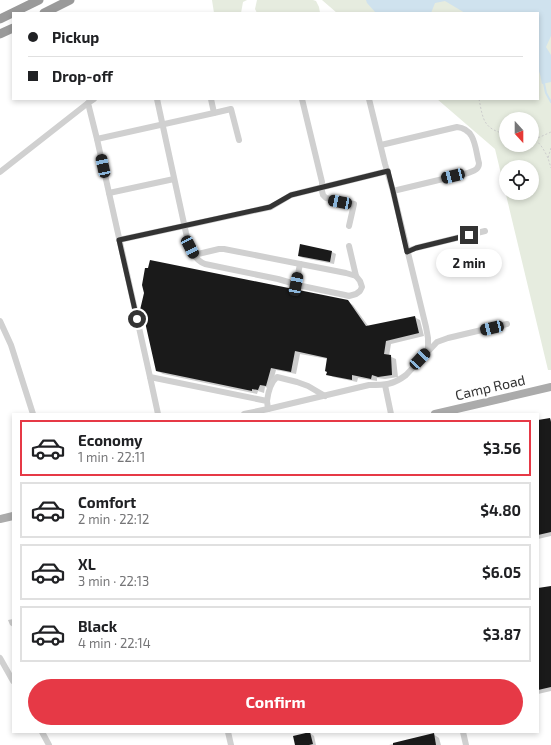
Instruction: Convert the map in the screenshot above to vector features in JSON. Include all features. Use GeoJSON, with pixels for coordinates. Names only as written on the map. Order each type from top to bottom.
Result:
{"type":"FeatureCollection","features":[{"type":"Feature","properties":{"kind":"highway"},"geometry":{"type":"LineString","coordinates":[[14,12],[38,0]]}},
{"type":"Feature","properties":{"kind":"highway"},"geometry":{"type":"LineString","coordinates":[[46,12],[70,0]]}},
{"type":"Feature","properties":{"kind":"highway"},"geometry":{"type":"LineString","coordinates":[[0,19],[12,13]]}},
{"type":"Feature","properties":{"kind":"highway"},"geometry":{"type":"LineString","coordinates":[[0,34],[12,28]]}},
{"type":"Feature","properties":{"kind":"main road","name":"Camp Road"},"geometry":{"type":"LineString","coordinates":[[439,413],[551,387]]}},
{"type":"Feature","properties":{"kind":"main road"},"geometry":{"type":"LineString","coordinates":[[0,519],[12,516]]}},
{"type":"Feature","properties":{"kind":"street"},"geometry":{"type":"LineString","coordinates":[[0,172],[92,100]]}},
{"type":"Feature","properties":{"kind":"street"},"geometry":{"type":"LineString","coordinates":[[158,100],[184,226],[190,247],[200,262],[278,278],[296,284],[349,296],[357,293],[361,289],[360,281],[356,276],[349,246]]}},
{"type":"Feature","properties":{"kind":"street"},"geometry":{"type":"LineString","coordinates":[[211,100],[214,113]]}},
{"type":"Feature","properties":{"kind":"street"},"geometry":{"type":"LineString","coordinates":[[302,100],[322,182],[323,195],[326,198],[354,204],[349,226]]}},
{"type":"Feature","properties":{"kind":"street"},"geometry":{"type":"LineString","coordinates":[[369,100],[393,191],[428,338],[428,351]]}},
{"type":"Feature","properties":{"kind":"street"},"geometry":{"type":"LineString","coordinates":[[88,103],[158,413]]}},
{"type":"Feature","properties":{"kind":"street"},"geometry":{"type":"LineString","coordinates":[[97,139],[231,109],[238,140]]}},
{"type":"Feature","properties":{"kind":"street"},"geometry":{"type":"LineString","coordinates":[[381,145],[457,127],[469,132],[473,138],[479,163],[477,169],[468,173],[393,191]]}},
{"type":"Feature","properties":{"kind":"street"},"geometry":{"type":"LineString","coordinates":[[119,240],[270,207],[291,195],[388,171]]}},
{"type":"Feature","properties":{"kind":"street"},"geometry":{"type":"LineString","coordinates":[[109,193],[174,179]]}},
{"type":"Feature","properties":{"kind":"street"},"geometry":{"type":"LineString","coordinates":[[407,252],[416,248],[485,231]]}},
{"type":"Feature","properties":{"kind":"street"},"geometry":{"type":"LineString","coordinates":[[194,255],[224,249],[356,276]]}},
{"type":"Feature","properties":{"kind":"street"},"geometry":{"type":"LineString","coordinates":[[296,284],[300,264]]}},
{"type":"Feature","properties":{"kind":"street"},"geometry":{"type":"LineString","coordinates":[[0,321],[11,344],[33,413]]}},
{"type":"Feature","properties":{"kind":"street"},"geometry":{"type":"LineString","coordinates":[[249,413],[369,385],[385,385],[396,382],[401,379],[437,342],[507,324]]}},
{"type":"Feature","properties":{"kind":"street"},"geometry":{"type":"LineString","coordinates":[[150,377],[267,400]]}},
{"type":"Feature","properties":{"kind":"street"},"geometry":{"type":"LineString","coordinates":[[268,409],[267,400],[270,389],[274,379],[277,377],[308,386],[325,396]]}},
{"type":"Feature","properties":{"kind":"street"},"geometry":{"type":"LineString","coordinates":[[385,385],[391,413]]}},
{"type":"Feature","properties":{"kind":"street"},"geometry":{"type":"LineString","coordinates":[[0,658],[12,679]]}},
{"type":"Feature","properties":{"kind":"street"},"geometry":{"type":"LineString","coordinates":[[43,733],[49,745]]}},
{"type":"Feature","properties":{"kind":"street"},"geometry":{"type":"LineString","coordinates":[[228,733],[231,745]]}},
{"type":"Feature","properties":{"kind":"street"},"geometry":{"type":"LineString","coordinates":[[463,733],[466,745]]}},
{"type":"Feature","properties":{"kind":"path"},"geometry":{"type":"LineString","coordinates":[[478,100],[484,122],[499,131]]}},
{"type":"Feature","properties":{"kind":"path"},"geometry":{"type":"LineString","coordinates":[[539,137],[551,132]]}},
{"type":"Feature","properties":{"kind":"path"},"geometry":{"type":"LineString","coordinates":[[539,143],[548,158],[551,168]]}},
{"type":"Feature","properties":{"kind":"path"},"geometry":{"type":"LineString","coordinates":[[548,158],[551,148]]}},
{"type":"Feature","properties":{"kind":"shaded area"},"geometry":{"type":"Polygon","coordinates":[[[212,0],[247,0],[243,2],[241,12],[214,12],[212,0]]]}},
{"type":"Feature","properties":{"kind":"shaded area"},"geometry":{"type":"Polygon","coordinates":[[[257,0],[313,0],[316,1],[320,12],[256,12],[255,9],[257,0]]]}},
{"type":"Feature","properties":{"kind":"shaded area"},"geometry":{"type":"Polygon","coordinates":[[[322,0],[551,0],[551,370],[548,370],[507,200],[539,200],[539,160],[499,160],[499,166],[495,149],[438,100],[539,100],[539,12],[336,12],[322,0]]]}},
{"type":"Feature","properties":{"kind":"water"},"geometry":{"type":"Polygon","coordinates":[[[366,0],[551,0],[551,36],[546,47],[551,55],[551,82],[542,84],[539,72],[539,12],[463,12],[445,1],[435,3],[431,12],[375,12],[366,0]]]}},
{"type":"Feature","properties":{"kind":"building"},"geometry":{"type":"Polygon","coordinates":[[[300,244],[332,251],[330,262],[298,256],[300,244]]]}},
{"type":"Feature","properties":{"kind":"building"},"geometry":{"type":"Polygon","coordinates":[[[150,260],[348,300],[366,326],[415,316],[419,333],[386,341],[384,354],[391,355],[392,375],[378,377],[372,375],[371,379],[352,375],[352,380],[326,375],[327,372],[325,371],[327,358],[295,351],[291,372],[271,368],[266,386],[260,385],[258,390],[252,389],[252,391],[156,371],[145,322],[142,322],[140,310],[144,293],[142,285],[145,268],[148,268],[150,260]]]}},
{"type":"Feature","properties":{"kind":"building"},"geometry":{"type":"Polygon","coordinates":[[[550,418],[551,422],[551,532],[539,535],[539,420],[550,418]]]}},
{"type":"Feature","properties":{"kind":"building"},"geometry":{"type":"Polygon","coordinates":[[[551,586],[551,687],[539,690],[539,588],[551,586]]]}},
{"type":"Feature","properties":{"kind":"building"},"geometry":{"type":"Polygon","coordinates":[[[310,733],[313,744],[295,745],[293,736],[310,733]]]}},
{"type":"Feature","properties":{"kind":"building"},"geometry":{"type":"Polygon","coordinates":[[[434,733],[436,745],[393,745],[393,743],[434,733]]]}},
{"type":"Feature","properties":{"kind":"waterway"},"geometry":{"type":"LineString","coordinates":[[544,83],[546,93],[551,102]]}},
{"type":"Feature","properties":{"kind":"route"},"geometry":{"type":"LineString","coordinates":[[137,319],[119,240],[270,207],[291,195],[388,171],[406,242],[407,252],[416,248],[469,235]]}}]}
